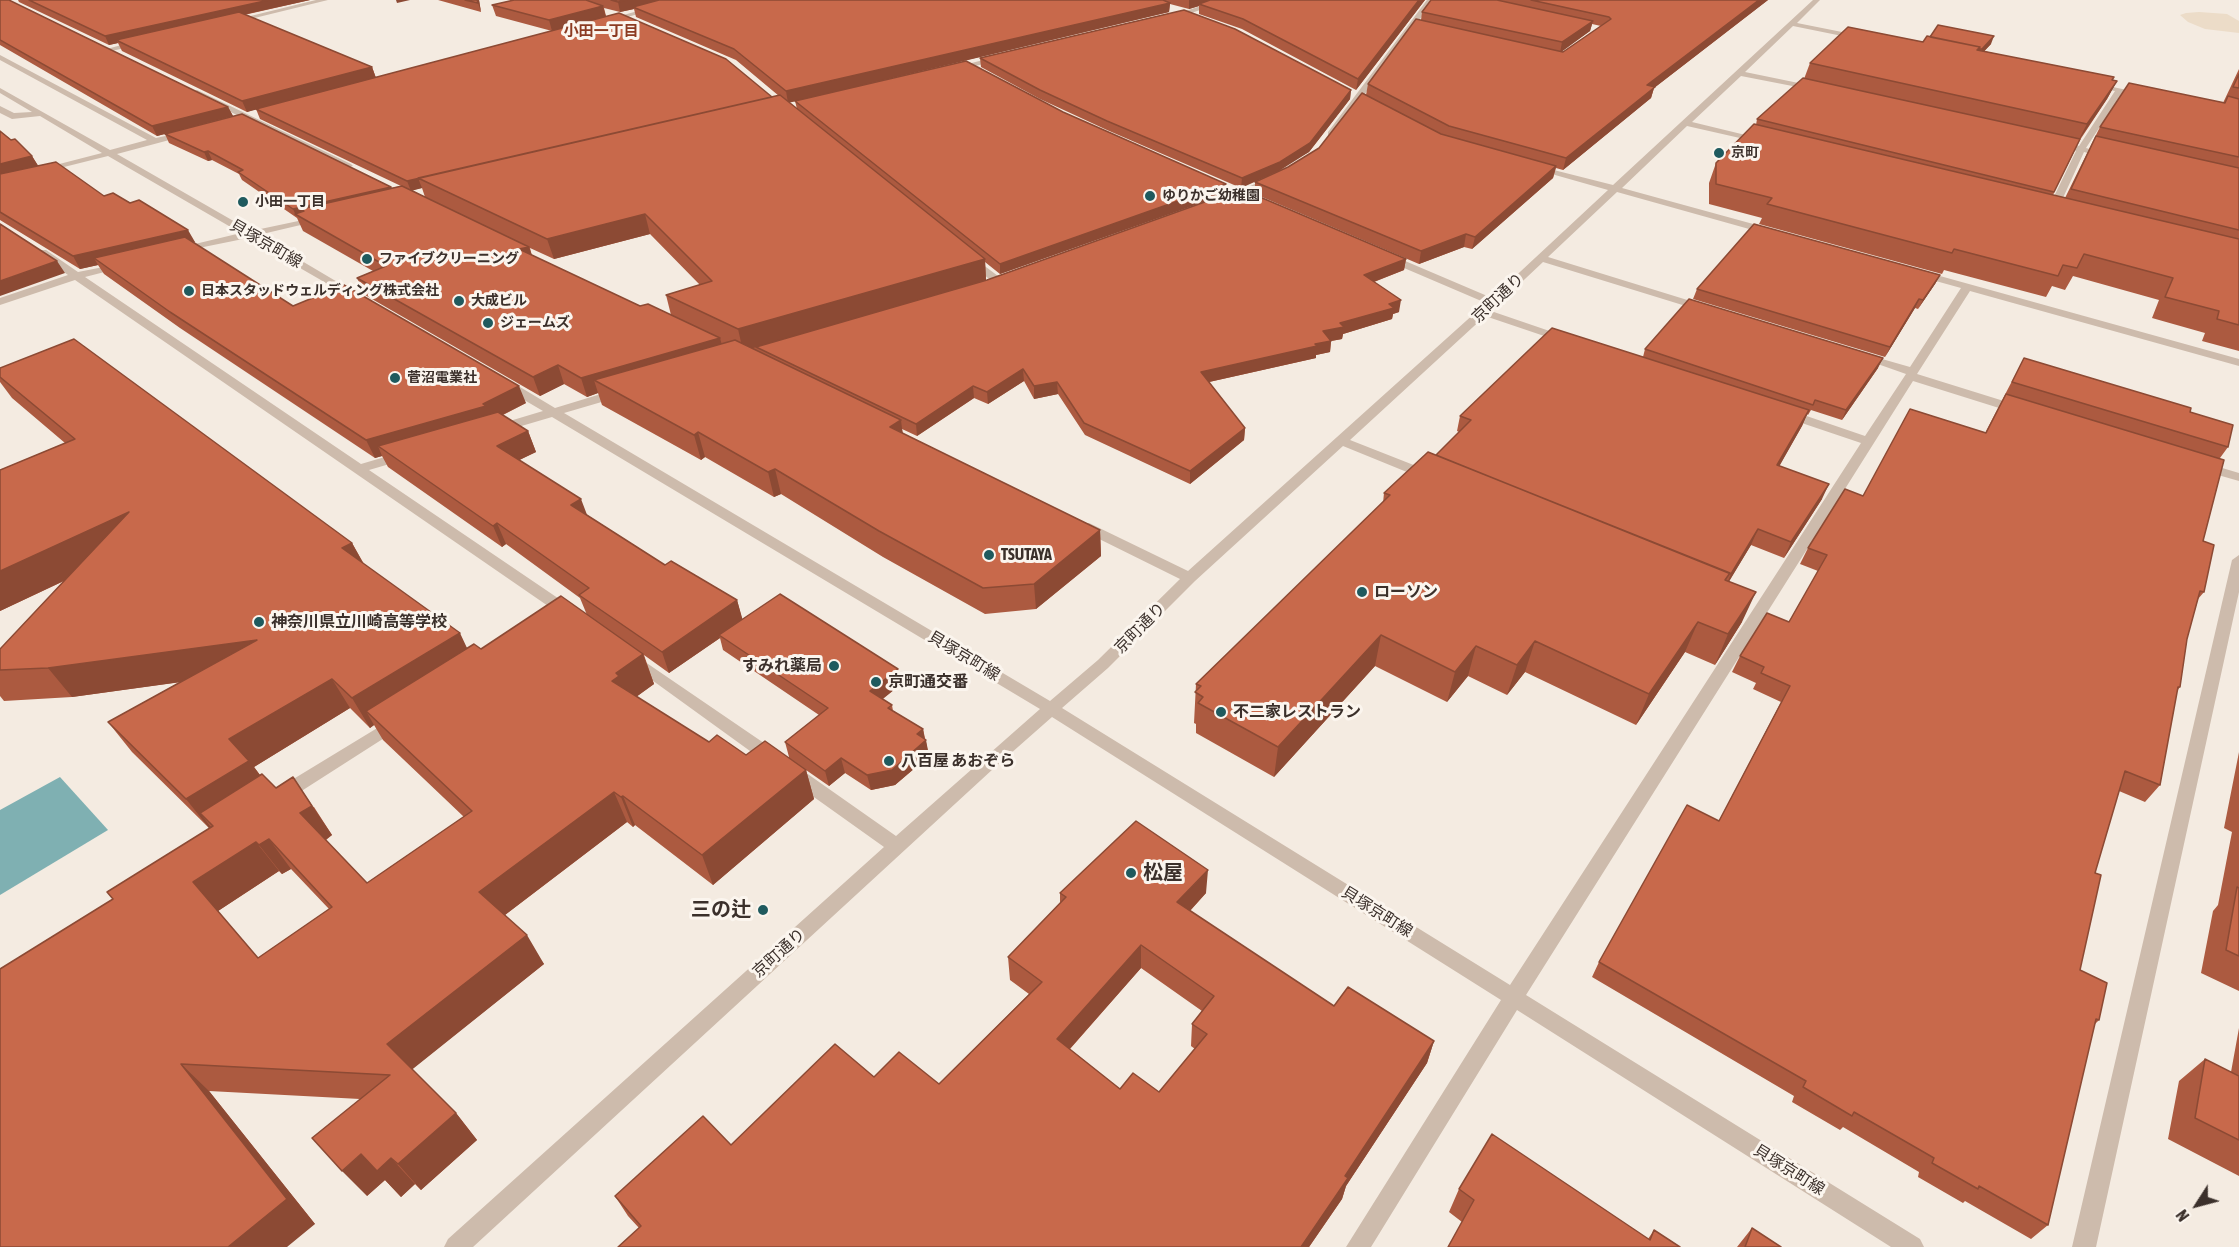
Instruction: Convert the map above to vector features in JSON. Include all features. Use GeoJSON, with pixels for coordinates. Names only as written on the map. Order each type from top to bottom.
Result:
{"type":"FeatureCollection","features":[{"type":"Feature","properties":{"kind":"street"},"geometry":{"type":"LineString","coordinates":[[222,23],[325,0]]}},
{"type":"Feature","properties":{"kind":"street"},"geometry":{"type":"LineString","coordinates":[[599,23],[685,0]]}},
{"type":"Feature","properties":{"kind":"street"},"geometry":{"type":"LineString","coordinates":[[1165,19],[1188,14],[1226,0]]}},
{"type":"Feature","properties":{"kind":"street"},"geometry":{"type":"LineString","coordinates":[[1322,147],[1431,0]]}},
{"type":"Feature","properties":{"kind":"street","name":"京町通り"},"geometry":{"type":"LineString","coordinates":[[456,1247],[896,846],[1050,708],[1103,664],[1190,578],[1484,312],[1817,0]]}},
{"type":"Feature","properties":{"kind":"street"},"geometry":{"type":"LineString","coordinates":[[1167,7],[1198,17]]}},
{"type":"Feature","properties":{"kind":"street"},"geometry":{"type":"LineString","coordinates":[[610,13],[633,21]]}},
{"type":"Feature","properties":{"kind":"street"},"geometry":{"type":"LineString","coordinates":[[1792,24],[1869,40]]}},
{"type":"Feature","properties":{"kind":"street"},"geometry":{"type":"LineString","coordinates":[[1413,25],[1424,27]]}},
{"type":"Feature","properties":{"kind":"street"},"geometry":{"type":"LineString","coordinates":[[107,50],[153,39]]}},
{"type":"Feature","properties":{"kind":"street"},"geometry":{"type":"LineString","coordinates":[[98,45],[118,54]]}},
{"type":"Feature","properties":{"kind":"street"},"geometry":{"type":"LineString","coordinates":[[946,70],[1014,54]]}},
{"type":"Feature","properties":{"kind":"street"},"geometry":{"type":"LineString","coordinates":[[0,57],[155,141]]}},
{"type":"Feature","properties":{"kind":"street"},"geometry":{"type":"LineString","coordinates":[[968,65],[977,70]]}},
{"type":"Feature","properties":{"kind":"street"},"geometry":{"type":"LineString","coordinates":[[1740,73],[1823,91]]}},
{"type":"Feature","properties":{"kind":"street"},"geometry":{"type":"LineString","coordinates":[[2086,83],[2152,96]]}},
{"type":"Feature","properties":{"kind":"street"},"geometry":{"type":"LineString","coordinates":[[190,89],[254,115],[359,171]]}},
{"type":"Feature","properties":{"kind":"street","name":"貝塚京町線"},"geometry":{"type":"LineString","coordinates":[[0,90],[366,302]]}},
{"type":"Feature","properties":{"kind":"street"},"geometry":{"type":"LineString","coordinates":[[2052,212],[2081,149],[2120,90]]}},
{"type":"Feature","properties":{"kind":"street"},"geometry":{"type":"LineString","coordinates":[[0,109],[12,117],[39,114]]}},
{"type":"Feature","properties":{"kind":"street"},"geometry":{"type":"LineString","coordinates":[[227,122],[254,115]]}},
{"type":"Feature","properties":{"kind":"street"},"geometry":{"type":"LineString","coordinates":[[1686,123],[1765,142]]}},
{"type":"Feature","properties":{"kind":"street"},"geometry":{"type":"LineString","coordinates":[[34,174],[196,130]]}},
{"type":"Feature","properties":{"kind":"street"},"geometry":{"type":"LineString","coordinates":[[2048,142],[2115,157]]}},
{"type":"Feature","properties":{"kind":"street"},"geometry":{"type":"LineString","coordinates":[[1530,166],[1785,236]]}},
{"type":"Feature","properties":{"kind":"street"},"geometry":{"type":"LineString","coordinates":[[1220,201],[1283,175]]}},
{"type":"Feature","properties":{"kind":"street"},"geometry":{"type":"LineString","coordinates":[[2040,209],[2062,214]]}},
{"type":"Feature","properties":{"kind":"street"},"geometry":{"type":"LineString","coordinates":[[168,253],[328,216]]}},
{"type":"Feature","properties":{"kind":"street"},"geometry":{"type":"LineString","coordinates":[[35,248],[78,275],[574,616],[549,626]]}},
{"type":"Feature","properties":{"kind":"street"},"geometry":{"type":"LineString","coordinates":[[963,253],[1004,279],[983,287]]}},
{"type":"Feature","properties":{"kind":"street"},"geometry":{"type":"LineString","coordinates":[[1377,253],[1493,302]]}},
{"type":"Feature","properties":{"kind":"street"},"geometry":{"type":"LineString","coordinates":[[1541,258],[1721,313]]}},
{"type":"Feature","properties":{"kind":"street"},"geometry":{"type":"LineString","coordinates":[[0,302],[78,275],[136,261]]}},
{"type":"Feature","properties":{"kind":"street"},"geometry":{"type":"LineString","coordinates":[[1910,271],[2239,363]]}},
{"type":"Feature","properties":{"kind":"street"},"geometry":{"type":"LineString","coordinates":[[1358,1247],[1754,609],[1868,441],[1966,287]]}},
{"type":"Feature","properties":{"kind":"street"},"geometry":{"type":"LineString","coordinates":[[1484,312],[1578,344]]}},
{"type":"Feature","properties":{"kind":"street"},"geometry":{"type":"LineString","coordinates":[[1845,352],[2035,415]]}},
{"type":"Feature","properties":{"kind":"street","name":"貝塚京町線"},"geometry":{"type":"LineString","coordinates":[[489,374],[1050,708],[1912,1247]]}},
{"type":"Feature","properties":{"kind":"street"},"geometry":{"type":"LineString","coordinates":[[488,432],[632,389]]}},
{"type":"Feature","properties":{"kind":"street"},"geometry":{"type":"LineString","coordinates":[[1768,407],[1868,441]]}},
{"type":"Feature","properties":{"kind":"street"},"geometry":{"type":"LineString","coordinates":[[1341,441],[1444,482]]}},
{"type":"Feature","properties":{"kind":"street"},"geometry":{"type":"LineString","coordinates":[[359,469],[416,452]]}},
{"type":"Feature","properties":{"kind":"street"},"geometry":{"type":"LineString","coordinates":[[2194,463],[2239,477]]}},
{"type":"Feature","properties":{"kind":"street"},"geometry":{"type":"LineString","coordinates":[[1070,519],[1190,578]]}},
{"type":"Feature","properties":{"kind":"street"},"geometry":{"type":"LineString","coordinates":[[2084,1247],[2239,560]]}},
{"type":"Feature","properties":{"kind":"street"},"geometry":{"type":"LineString","coordinates":[[617,647],[896,846]]}},
{"type":"Feature","properties":{"kind":"street"},"geometry":{"type":"LineString","coordinates":[[266,805],[408,715]]}},
{"type":"Feature","properties":{"kind":"shaded area"},"geometry":{"type":"Polygon","coordinates":[[[2199,12],[2227,14],[2239,21],[2239,33],[2205,29],[2188,22],[2180,15],[2199,12]]]}},
{"type":"Feature","properties":{"kind":"water"},"geometry":{"type":"Polygon","coordinates":[[[60,777],[108,830],[0,895],[0,810],[60,777]]]}},
{"type":"Feature","properties":{"kind":"building"},"geometry":{"type":"Polygon","coordinates":[[[0,0],[9,0],[228,107],[152,126],[0,40],[0,0]]]}},
{"type":"Feature","properties":{"kind":"building"},"geometry":{"type":"Polygon","coordinates":[[[29,0],[269,0],[105,36],[29,0]]]}},
{"type":"Feature","properties":{"kind":"building"},"geometry":{"type":"Polygon","coordinates":[[[514,0],[586,0],[603,6],[549,20],[492,5],[514,0]]]}},
{"type":"Feature","properties":{"kind":"building"},"geometry":{"type":"Polygon","coordinates":[[[659,0],[1163,0],[1170,3],[786,91],[734,49],[633,7],[659,0]]]}},
{"type":"Feature","properties":{"kind":"building"},"geometry":{"type":"Polygon","coordinates":[[[1210,0],[1419,0],[1358,79],[1243,19],[1199,4],[1210,0]]]}},
{"type":"Feature","properties":{"kind":"building"},"geometry":{"type":"Polygon","coordinates":[[[1431,0],[1497,0],[1593,21],[1562,42],[1422,12],[1431,0]]]}},
{"type":"Feature","properties":{"kind":"building"},"geometry":{"type":"Polygon","coordinates":[[[1531,0],[1759,0],[1647,85],[1655,87],[1566,158],[1449,126],[1368,84],[1416,19],[1563,52],[1611,19],[1531,0]]]}},
{"type":"Feature","properties":{"kind":"building"},"geometry":{"type":"Polygon","coordinates":[[[1184,10],[1235,29],[1351,90],[1310,143],[1280,162],[1242,178],[1107,121],[1040,90],[980,58],[1184,10]]]}},
{"type":"Feature","properties":{"kind":"building"},"geometry":{"type":"Polygon","coordinates":[[[239,12],[372,67],[242,101],[116,40],[239,12]]]}},
{"type":"Feature","properties":{"kind":"building"},"geometry":{"type":"Polygon","coordinates":[[[619,13],[726,59],[772,97],[407,181],[256,109],[619,13]]]}},
{"type":"Feature","properties":{"kind":"building"},"geometry":{"type":"Polygon","coordinates":[[[1938,25],[1994,36],[1982,49],[1979,49],[1980,47],[1930,37],[1938,25]]]}},
{"type":"Feature","properties":{"kind":"building"},"geometry":{"type":"Polygon","coordinates":[[[1848,27],[1923,42],[1927,36],[1980,47],[1977,50],[2114,77],[2112,80],[2117,81],[2087,124],[1810,63],[1848,27]]]}},
{"type":"Feature","properties":{"kind":"building"},"geometry":{"type":"Polygon","coordinates":[[[966,61],[1063,112],[1226,184],[1000,264],[795,101],[966,61]]]}},
{"type":"Feature","properties":{"kind":"building"},"geometry":{"type":"Polygon","coordinates":[[[2239,74],[2239,88],[2233,87],[2239,74]]]}},
{"type":"Feature","properties":{"kind":"building"},"geometry":{"type":"Polygon","coordinates":[[[1803,78],[2080,139],[2054,192],[1757,119],[1803,78]]]}},
{"type":"Feature","properties":{"kind":"building"},"geometry":{"type":"Polygon","coordinates":[[[2129,83],[2225,103],[2228,96],[2239,99],[2239,157],[2100,127],[2129,83]]]}},
{"type":"Feature","properties":{"kind":"building"},"geometry":{"type":"Polygon","coordinates":[[[1362,93],[1441,134],[1556,166],[1475,237],[1466,234],[1421,251],[1255,182],[1288,167],[1319,148],[1362,93]]]}},
{"type":"Feature","properties":{"kind":"building"},"geometry":{"type":"Polygon","coordinates":[[[780,95],[985,259],[738,329],[666,295],[712,281],[645,214],[547,239],[418,178],[780,95]]]}},
{"type":"Feature","properties":{"kind":"building"},"geometry":{"type":"Polygon","coordinates":[[[242,114],[391,187],[293,209],[238,172],[243,170],[208,151],[204,152],[165,134],[242,114]]]}},
{"type":"Feature","properties":{"kind":"building"},"geometry":{"type":"Polygon","coordinates":[[[1754,124],[2239,239],[2239,325],[2217,319],[2219,311],[2165,297],[2173,278],[2084,254],[2077,268],[2063,265],[2058,276],[1954,249],[1952,253],[1767,204],[1772,198],[1716,184],[1716,163],[1754,124]]]}},
{"type":"Feature","properties":{"kind":"building"},"geometry":{"type":"Polygon","coordinates":[[[0,131],[11,140],[15,139],[32,156],[0,164],[0,131]]]}},
{"type":"Feature","properties":{"kind":"building"},"geometry":{"type":"Polygon","coordinates":[[[2096,136],[2239,168],[2239,230],[2071,189],[2096,136]]]}},
{"type":"Feature","properties":{"kind":"building"},"geometry":{"type":"Polygon","coordinates":[[[56,162],[104,196],[113,193],[130,203],[139,200],[188,230],[73,256],[0,212],[0,174],[56,162]]]}},
{"type":"Feature","properties":{"kind":"building"},"geometry":{"type":"Polygon","coordinates":[[[402,186],[529,247],[519,249],[640,306],[648,304],[720,338],[581,378],[558,365],[533,377],[357,278],[386,266],[295,214],[304,211],[301,209],[402,186]]]}},
{"type":"Feature","properties":{"kind":"building"},"geometry":{"type":"Polygon","coordinates":[[[1241,189],[1406,259],[1364,275],[1401,300],[1389,304],[1394,308],[1340,323],[1344,327],[1323,331],[1331,341],[1201,372],[1245,428],[1190,471],[1084,423],[1057,382],[1034,386],[1023,369],[987,392],[973,386],[916,424],[756,347],[987,280],[1241,189]]]}},
{"type":"Feature","properties":{"kind":"building"},"geometry":{"type":"Polygon","coordinates":[[[0,224],[57,261],[0,281],[0,224]]]}},
{"type":"Feature","properties":{"kind":"building"},"geometry":{"type":"Polygon","coordinates":[[[1754,224],[1940,275],[1923,300],[1919,299],[1890,347],[1697,289],[1754,224]]]}},
{"type":"Feature","properties":{"kind":"building"},"geometry":{"type":"Polygon","coordinates":[[[185,237],[293,306],[344,285],[519,386],[483,404],[486,406],[366,440],[170,312],[94,258],[185,237]]]}},
{"type":"Feature","properties":{"kind":"building"},"geometry":{"type":"Polygon","coordinates":[[[1689,299],[1883,358],[1846,410],[1815,400],[1813,405],[1645,349],[1689,299]]]}},
{"type":"Feature","properties":{"kind":"building"},"geometry":{"type":"Polygon","coordinates":[[[1552,328],[1809,410],[1777,465],[1829,484],[1791,542],[1758,529],[1731,574],[1436,455],[1471,420],[1460,416],[1552,328]]]}},
{"type":"Feature","properties":{"kind":"building"},"geometry":{"type":"Polygon","coordinates":[[[74,339],[352,543],[342,548],[460,633],[352,698],[332,679],[229,739],[249,761],[186,799],[108,722],[257,640],[48,668],[0,670],[0,649],[129,512],[0,571],[0,470],[75,439],[0,377],[0,368],[74,339]]]}},
{"type":"Feature","properties":{"kind":"building"},"geometry":{"type":"Polygon","coordinates":[[[735,340],[901,420],[890,427],[1100,530],[1034,584],[983,588],[879,531],[775,469],[768,472],[698,432],[694,435],[594,380],[735,340]]]}},
{"type":"Feature","properties":{"kind":"building"},"geometry":{"type":"Polygon","coordinates":[[[2024,358],[2191,408],[2190,412],[2233,425],[2228,447],[2012,382],[2024,358]]]}},
{"type":"Feature","properties":{"kind":"building"},"geometry":{"type":"Polygon","coordinates":[[[2006,394],[2224,460],[2203,541],[2214,545],[2204,592],[2200,591],[2187,639],[2180,687],[2178,687],[2160,785],[2125,771],[2095,873],[2101,875],[2080,970],[2107,983],[2099,1020],[2096,1019],[2048,1225],[1979,1186],[1978,1189],[1932,1163],[1934,1158],[1854,1112],[1852,1116],[1803,1087],[1806,1081],[1599,962],[1687,805],[1719,821],[1790,686],[1761,673],[1764,667],[1740,656],[1767,613],[1789,622],[1827,555],[1808,548],[1845,489],[1863,496],[1910,409],[1986,433],[2006,394]]]}},
{"type":"Feature","properties":{"kind":"building"},"geometry":{"type":"Polygon","coordinates":[[[498,412],[528,431],[497,446],[581,499],[571,505],[665,565],[671,561],[737,600],[662,652],[579,595],[589,588],[497,523],[493,526],[378,446],[498,412]]]}},
{"type":"Feature","properties":{"kind":"building"},"geometry":{"type":"Polygon","coordinates":[[[1428,452],[1730,573],[1725,580],[1756,592],[1728,634],[1698,622],[1649,694],[1535,641],[1517,665],[1476,646],[1455,672],[1381,635],[1278,747],[1198,703],[1203,697],[1195,692],[1201,686],[1196,684],[1390,495],[1384,493],[1428,452]]]}},
{"type":"Feature","properties":{"kind":"building"},"geometry":{"type":"Polygon","coordinates":[[[780,594],[898,669],[870,691],[892,705],[888,708],[923,729],[917,734],[926,740],[892,770],[867,775],[841,758],[825,771],[785,742],[828,708],[719,635],[780,594]]]}},
{"type":"Feature","properties":{"kind":"building"},"geometry":{"type":"Polygon","coordinates":[[[561,596],[643,654],[616,673],[619,676],[612,681],[709,742],[717,735],[746,755],[765,741],[806,770],[702,855],[623,796],[614,792],[479,892],[527,935],[387,1044],[456,1113],[398,1164],[391,1158],[377,1171],[361,1154],[342,1171],[312,1138],[390,1075],[181,1064],[287,1199],[228,1247],[0,1247],[0,969],[113,899],[107,892],[213,826],[200,813],[262,774],[276,788],[293,777],[312,806],[300,813],[367,883],[472,811],[366,711],[474,644],[481,649],[561,596]],[[269,839],[259,845],[256,842],[193,882],[258,958],[332,907],[269,839]]]}},
{"type":"Feature","properties":{"kind":"building"},"geometry":{"type":"Polygon","coordinates":[[[1136,821],[1208,870],[1177,902],[1334,1006],[1348,987],[1434,1041],[1345,1176],[1348,1178],[1301,1247],[618,1247],[641,1226],[615,1196],[703,1116],[731,1145],[835,1044],[874,1077],[899,1052],[939,1084],[1042,982],[1008,957],[1066,897],[1060,893],[1136,821]],[[1141,945],[1057,1039],[1120,1089],[1133,1073],[1159,1092],[1207,1034],[1192,1024],[1214,996],[1141,945]]]}},
{"type":"Feature","properties":{"kind":"building"},"geometry":{"type":"Polygon","coordinates":[[[2237,887],[2239,888],[2239,956],[2226,950],[2237,887]]]}},
{"type":"Feature","properties":{"kind":"building"},"geometry":{"type":"Polygon","coordinates":[[[2205,1059],[2239,1076],[2239,1140],[2195,1118],[2205,1059]]]}},
{"type":"Feature","properties":{"kind":"building"},"geometry":{"type":"Polygon","coordinates":[[[1492,1134],[1650,1240],[1654,1230],[1680,1247],[1448,1247],[1474,1200],[1459,1189],[1492,1134]]]}},
{"type":"Feature","properties":{"kind":"building"},"geometry":{"type":"Polygon","coordinates":[[[1752,1228],[1781,1247],[1745,1247],[1752,1228]]]}},
{"type":"Feature","properties":{"kind":"place","name":"京町"},"geometry":{"type":"Point","coordinates":[1719,153]}},
{"type":"Feature","properties":{"kind":"place","name":"ゆりかご幼稚園"},"geometry":{"type":"Point","coordinates":[1150,196]}},
{"type":"Feature","properties":{"kind":"place","name":"小田一丁目"},"geometry":{"type":"Point","coordinates":[243,202]}},
{"type":"Feature","properties":{"kind":"place","name":"ファイブクリーニング"},"geometry":{"type":"Point","coordinates":[367,259]}},
{"type":"Feature","properties":{"kind":"place","name":"日本スタッドウェルディング株式会社"},"geometry":{"type":"Point","coordinates":[189,291]}},
{"type":"Feature","properties":{"kind":"place","name":"大成ビル"},"geometry":{"type":"Point","coordinates":[459,301]}},
{"type":"Feature","properties":{"kind":"place","name":"ジェームズ"},"geometry":{"type":"Point","coordinates":[488,323]}},
{"type":"Feature","properties":{"kind":"place","name":"菅沼電業社"},"geometry":{"type":"Point","coordinates":[395,378]}},
{"type":"Feature","properties":{"kind":"place","name":"TSUTAYA"},"geometry":{"type":"Point","coordinates":[989,555]}},
{"type":"Feature","properties":{"kind":"place","name":"ローソン"},"geometry":{"type":"Point","coordinates":[1362,592]}},
{"type":"Feature","properties":{"kind":"place","name":"神奈川県立川崎高等学校"},"geometry":{"type":"Point","coordinates":[259,622]}},
{"type":"Feature","properties":{"kind":"place","name":"すみれ薬局"},"geometry":{"type":"Point","coordinates":[834,666]}},
{"type":"Feature","properties":{"kind":"place","name":"京町通交番"},"geometry":{"type":"Point","coordinates":[876,682]}},
{"type":"Feature","properties":{"kind":"place","name":"不二家レストラン"},"geometry":{"type":"Point","coordinates":[1221,712]}},
{"type":"Feature","properties":{"kind":"place","name":"八百屋 あおぞら"},"geometry":{"type":"Point","coordinates":[889,761]}},
{"type":"Feature","properties":{"kind":"place","name":"松屋"},"geometry":{"type":"Point","coordinates":[1131,873]}},
{"type":"Feature","properties":{"kind":"place","name":"三の辻"},"geometry":{"type":"Point","coordinates":[763,910]}},
{"type":"Feature","properties":{"kind":"district","name":"小田一丁目"},"geometry":{"type":"Point","coordinates":[601,31]}}]}
